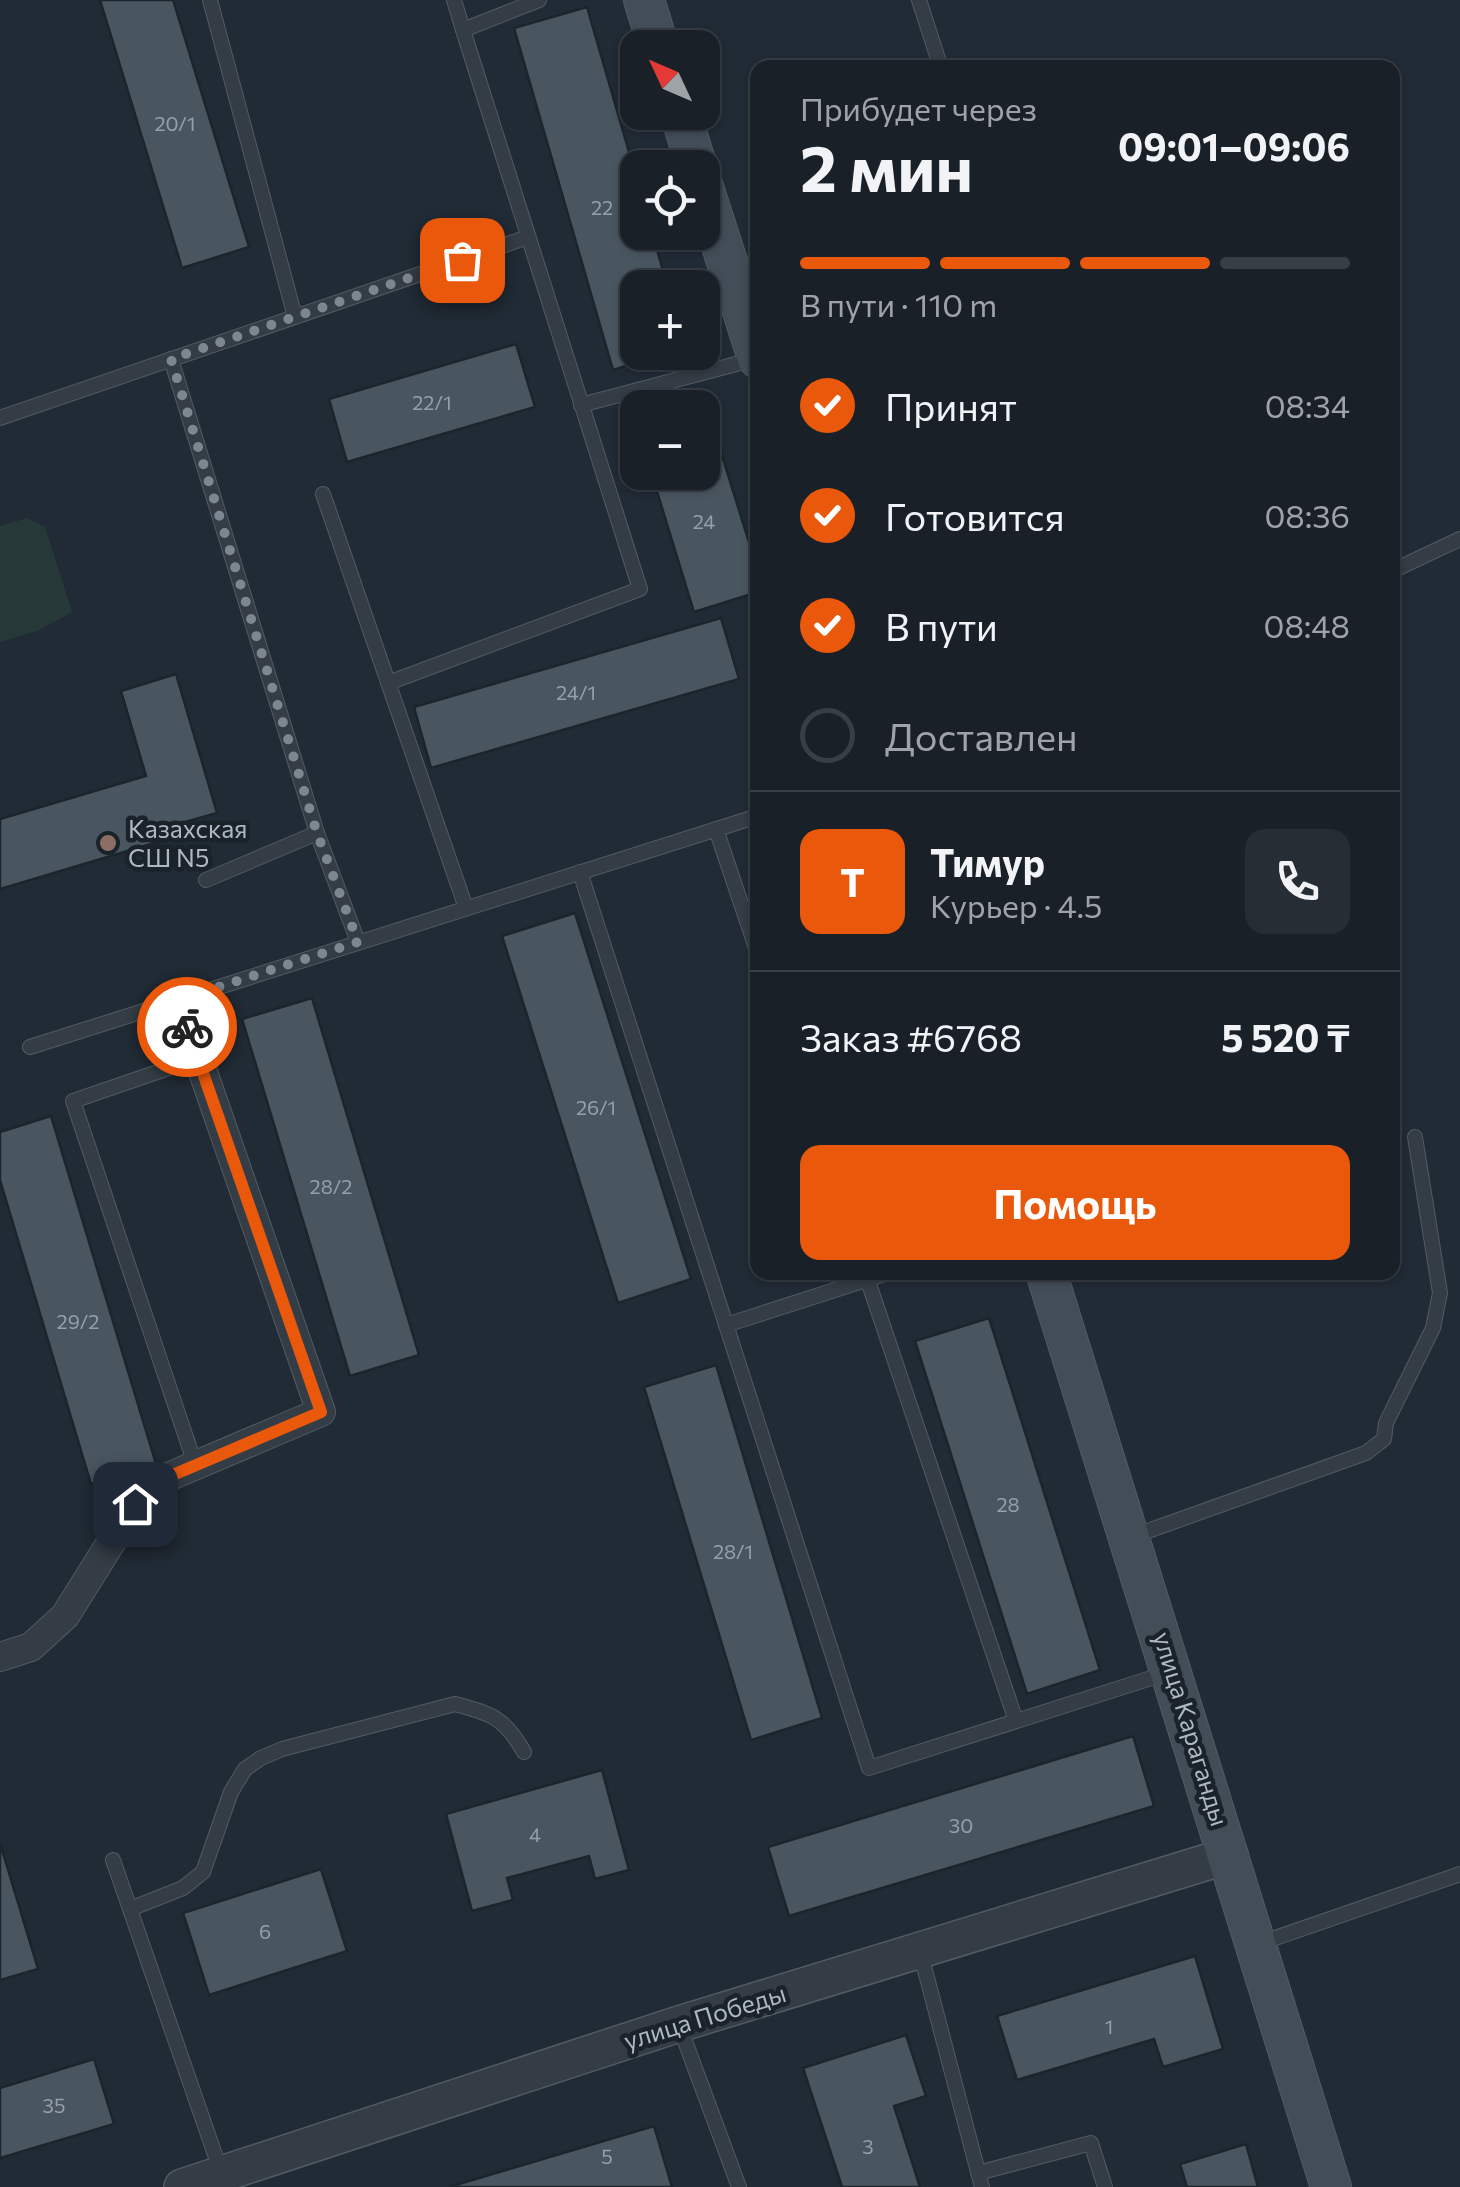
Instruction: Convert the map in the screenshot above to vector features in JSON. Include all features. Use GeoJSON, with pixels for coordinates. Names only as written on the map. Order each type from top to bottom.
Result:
{"type":"FeatureCollection","features":[{"type":"Feature","properties":{"kind":"main road"},"geometry":{"type":"LineString","coordinates":[[644,0],[654,30]]}},
{"type":"Feature","properties":{"kind":"main road"},"geometry":{"type":"LineString","coordinates":[[720,241],[750,336]]}},
{"type":"Feature","properties":{"kind":"main road","name":"улица Караганды"},"geometry":{"type":"LineString","coordinates":[[1049,1280],[1331,2187]]}},
{"type":"Feature","properties":{"kind":"street"},"geometry":{"type":"LineString","coordinates":[[0,1658],[31,1647],[66,1616],[135,1504],[168,1477],[321,1412],[178,1000]]}},
{"type":"Feature","properties":{"kind":"street","name":"улица Победы"},"geometry":{"type":"LineString","coordinates":[[182,2187],[224,2181],[679,2024],[1230,1855]]}},
{"type":"Feature","properties":{"kind":"lane"},"geometry":{"type":"LineString","coordinates":[[210,0],[295,317]]}},
{"type":"Feature","properties":{"kind":"lane"},"geometry":{"type":"LineString","coordinates":[[388,684],[640,589],[454,0]]}},
{"type":"Feature","properties":{"kind":"lane"},"geometry":{"type":"LineString","coordinates":[[462,30],[540,0]]}},
{"type":"Feature","properties":{"kind":"lane"},"geometry":{"type":"LineString","coordinates":[[919,0],[938,60]]}},
{"type":"Feature","properties":{"kind":"lane"},"geometry":{"type":"LineString","coordinates":[[0,418],[528,237]]}},
{"type":"Feature","properties":{"kind":"lane"},"geometry":{"type":"LineString","coordinates":[[171,359],[317,833],[358,942]]}},
{"type":"Feature","properties":{"kind":"lane"},"geometry":{"type":"LineString","coordinates":[[582,405],[750,360]]}},
{"type":"Feature","properties":{"kind":"lane"},"geometry":{"type":"LineString","coordinates":[[323,494],[466,908]]}},
{"type":"Feature","properties":{"kind":"lane"},"geometry":{"type":"LineString","coordinates":[[1400,567],[1460,539]]}},
{"type":"Feature","properties":{"kind":"lane"},"geometry":{"type":"LineString","coordinates":[[30,1047],[750,818]]}},
{"type":"Feature","properties":{"kind":"lane"},"geometry":{"type":"LineString","coordinates":[[716,829],[750,930]]}},
{"type":"Feature","properties":{"kind":"lane"},"geometry":{"type":"LineString","coordinates":[[206,880],[317,833]]}},
{"type":"Feature","properties":{"kind":"lane"},"geometry":{"type":"LineString","coordinates":[[580,872],[869,1768],[1172,1671]]}},
{"type":"Feature","properties":{"kind":"lane"},"geometry":{"type":"LineString","coordinates":[[196,1467],[73,1101],[198,1058]]}},
{"type":"Feature","properties":{"kind":"lane"},"geometry":{"type":"LineString","coordinates":[[1130,1537],[1366,1454],[1384,1438],[1386,1423],[1434,1328],[1440,1293],[1415,1138]]}},
{"type":"Feature","properties":{"kind":"lane"},"geometry":{"type":"LineString","coordinates":[[726,1325],[855,1280]]}},
{"type":"Feature","properties":{"kind":"lane"},"geometry":{"type":"LineString","coordinates":[[867,1280],[1016,1721]]}},
{"type":"Feature","properties":{"kind":"lane"},"geometry":{"type":"LineString","coordinates":[[130,1910],[184,1888],[203,1872],[232,1792],[245,1769],[282,1748],[455,1704],[484,1712],[510,1727],[524,1752]]}},
{"type":"Feature","properties":{"kind":"lane"},"geometry":{"type":"LineString","coordinates":[[112,1860],[224,2181]]}},
{"type":"Feature","properties":{"kind":"lane"},"geometry":{"type":"LineString","coordinates":[[1257,1944],[1460,1874]]}},
{"type":"Feature","properties":{"kind":"lane"},"geometry":{"type":"LineString","coordinates":[[920,1950],[980,2180],[1091,2143],[1105,2187]]}},
{"type":"Feature","properties":{"kind":"lane"},"geometry":{"type":"LineString","coordinates":[[679,2024],[739,2187]]}},
{"type":"Feature","properties":{"kind":"green space"},"geometry":{"type":"Polygon","coordinates":[[[27,518],[45,527],[72,612],[37,631],[0,642],[0,526],[27,518]]]}},
{"type":"Feature","properties":{"kind":"building"},"geometry":{"type":"Polygon","coordinates":[[[100,0],[173,0],[249,247],[182,268],[100,0]]]}},
{"type":"Feature","properties":{"kind":"building"},"geometry":{"type":"Polygon","coordinates":[[[587,7],[628,150],[620,150],[620,250],[657,250],[663,270],[620,270],[620,368],[613,370],[514,28],[587,7]]]}},
{"type":"Feature","properties":{"kind":"building"},"geometry":{"type":"Polygon","coordinates":[[[516,344],[535,407],[347,462],[329,399],[516,344]]]}},
{"type":"Feature","properties":{"kind":"building"},"geometry":{"type":"Polygon","coordinates":[[[720,449],[750,545],[750,594],[694,612],[657,490],[720,490],[720,449]]]}},
{"type":"Feature","properties":{"kind":"building"},"geometry":{"type":"Polygon","coordinates":[[[721,618],[739,679],[431,768],[414,707],[721,618]]]}},
{"type":"Feature","properties":{"kind":"building"},"geometry":{"type":"Polygon","coordinates":[[[176,674],[217,813],[188,821],[191,832],[0,889],[0,819],[146,776],[121,691],[176,674]]]}},
{"type":"Feature","properties":{"kind":"building"},"geometry":{"type":"Polygon","coordinates":[[[575,913],[691,1279],[618,1303],[502,936],[575,913]]]}},
{"type":"Feature","properties":{"kind":"building"},"geometry":{"type":"Polygon","coordinates":[[[312,998],[419,1355],[350,1376],[242,1019],[312,998]]]}},
{"type":"Feature","properties":{"kind":"building"},"geometry":{"type":"Polygon","coordinates":[[[51,1116],[156,1464],[91,1484],[0,1180],[0,1132],[51,1116]]]}},
{"type":"Feature","properties":{"kind":"building"},"geometry":{"type":"Polygon","coordinates":[[[989,1318],[1100,1670],[1027,1694],[915,1341],[989,1318]]]}},
{"type":"Feature","properties":{"kind":"building"},"geometry":{"type":"Polygon","coordinates":[[[716,1365],[822,1718],[751,1740],[644,1387],[716,1365]]]}},
{"type":"Feature","properties":{"kind":"building"},"geometry":{"type":"Polygon","coordinates":[[[1133,1736],[1154,1806],[789,1916],[768,1847],[1133,1736]]]}},
{"type":"Feature","properties":{"kind":"building"},"geometry":{"type":"Polygon","coordinates":[[[602,1770],[629,1870],[595,1879],[589,1856],[507,1878],[513,1900],[472,1911],[446,1814],[602,1770]]]}},
{"type":"Feature","properties":{"kind":"building"},"geometry":{"type":"Polygon","coordinates":[[[0,1843],[38,1969],[0,1980],[0,1843]]]}},
{"type":"Feature","properties":{"kind":"building"},"geometry":{"type":"Polygon","coordinates":[[[321,1869],[347,1951],[209,1995],[183,1913],[321,1869]]]}},
{"type":"Feature","properties":{"kind":"building"},"geometry":{"type":"Polygon","coordinates":[[[1195,1956],[1223,2049],[1163,2067],[1154,2039],[1017,2080],[997,2016],[1195,1956]]]}},
{"type":"Feature","properties":{"kind":"building"},"geometry":{"type":"Polygon","coordinates":[[[906,2035],[926,2096],[894,2106],[920,2187],[842,2187],[803,2068],[906,2035]]]}},
{"type":"Feature","properties":{"kind":"building"},"geometry":{"type":"Polygon","coordinates":[[[94,2059],[114,2124],[0,2158],[0,2088],[94,2059]]]}},
{"type":"Feature","properties":{"kind":"building"},"geometry":{"type":"Polygon","coordinates":[[[654,2126],[672,2187],[449,2187],[654,2126]]]}},
{"type":"Feature","properties":{"kind":"building"},"geometry":{"type":"Polygon","coordinates":[[[1246,2144],[1258,2187],[1187,2187],[1180,2164],[1246,2144]]]}},
{"type":"Feature","properties":{"kind":"way so far"},"geometry":{"type":"LineString","coordinates":[[187,1027],[178,1000],[358,942],[317,833],[171,359],[462,260]]}},
{"type":"Feature","properties":{"kind":"place","name":"Казахская СШ N5"},"geometry":{"type":"Point","coordinates":[108,843]}},
{"type":"Feature","properties":{"kind":"route"},"geometry":{"type":"LineString","coordinates":[[135,1504],[168,1477],[321,1412],[187,1027]]}}]}
